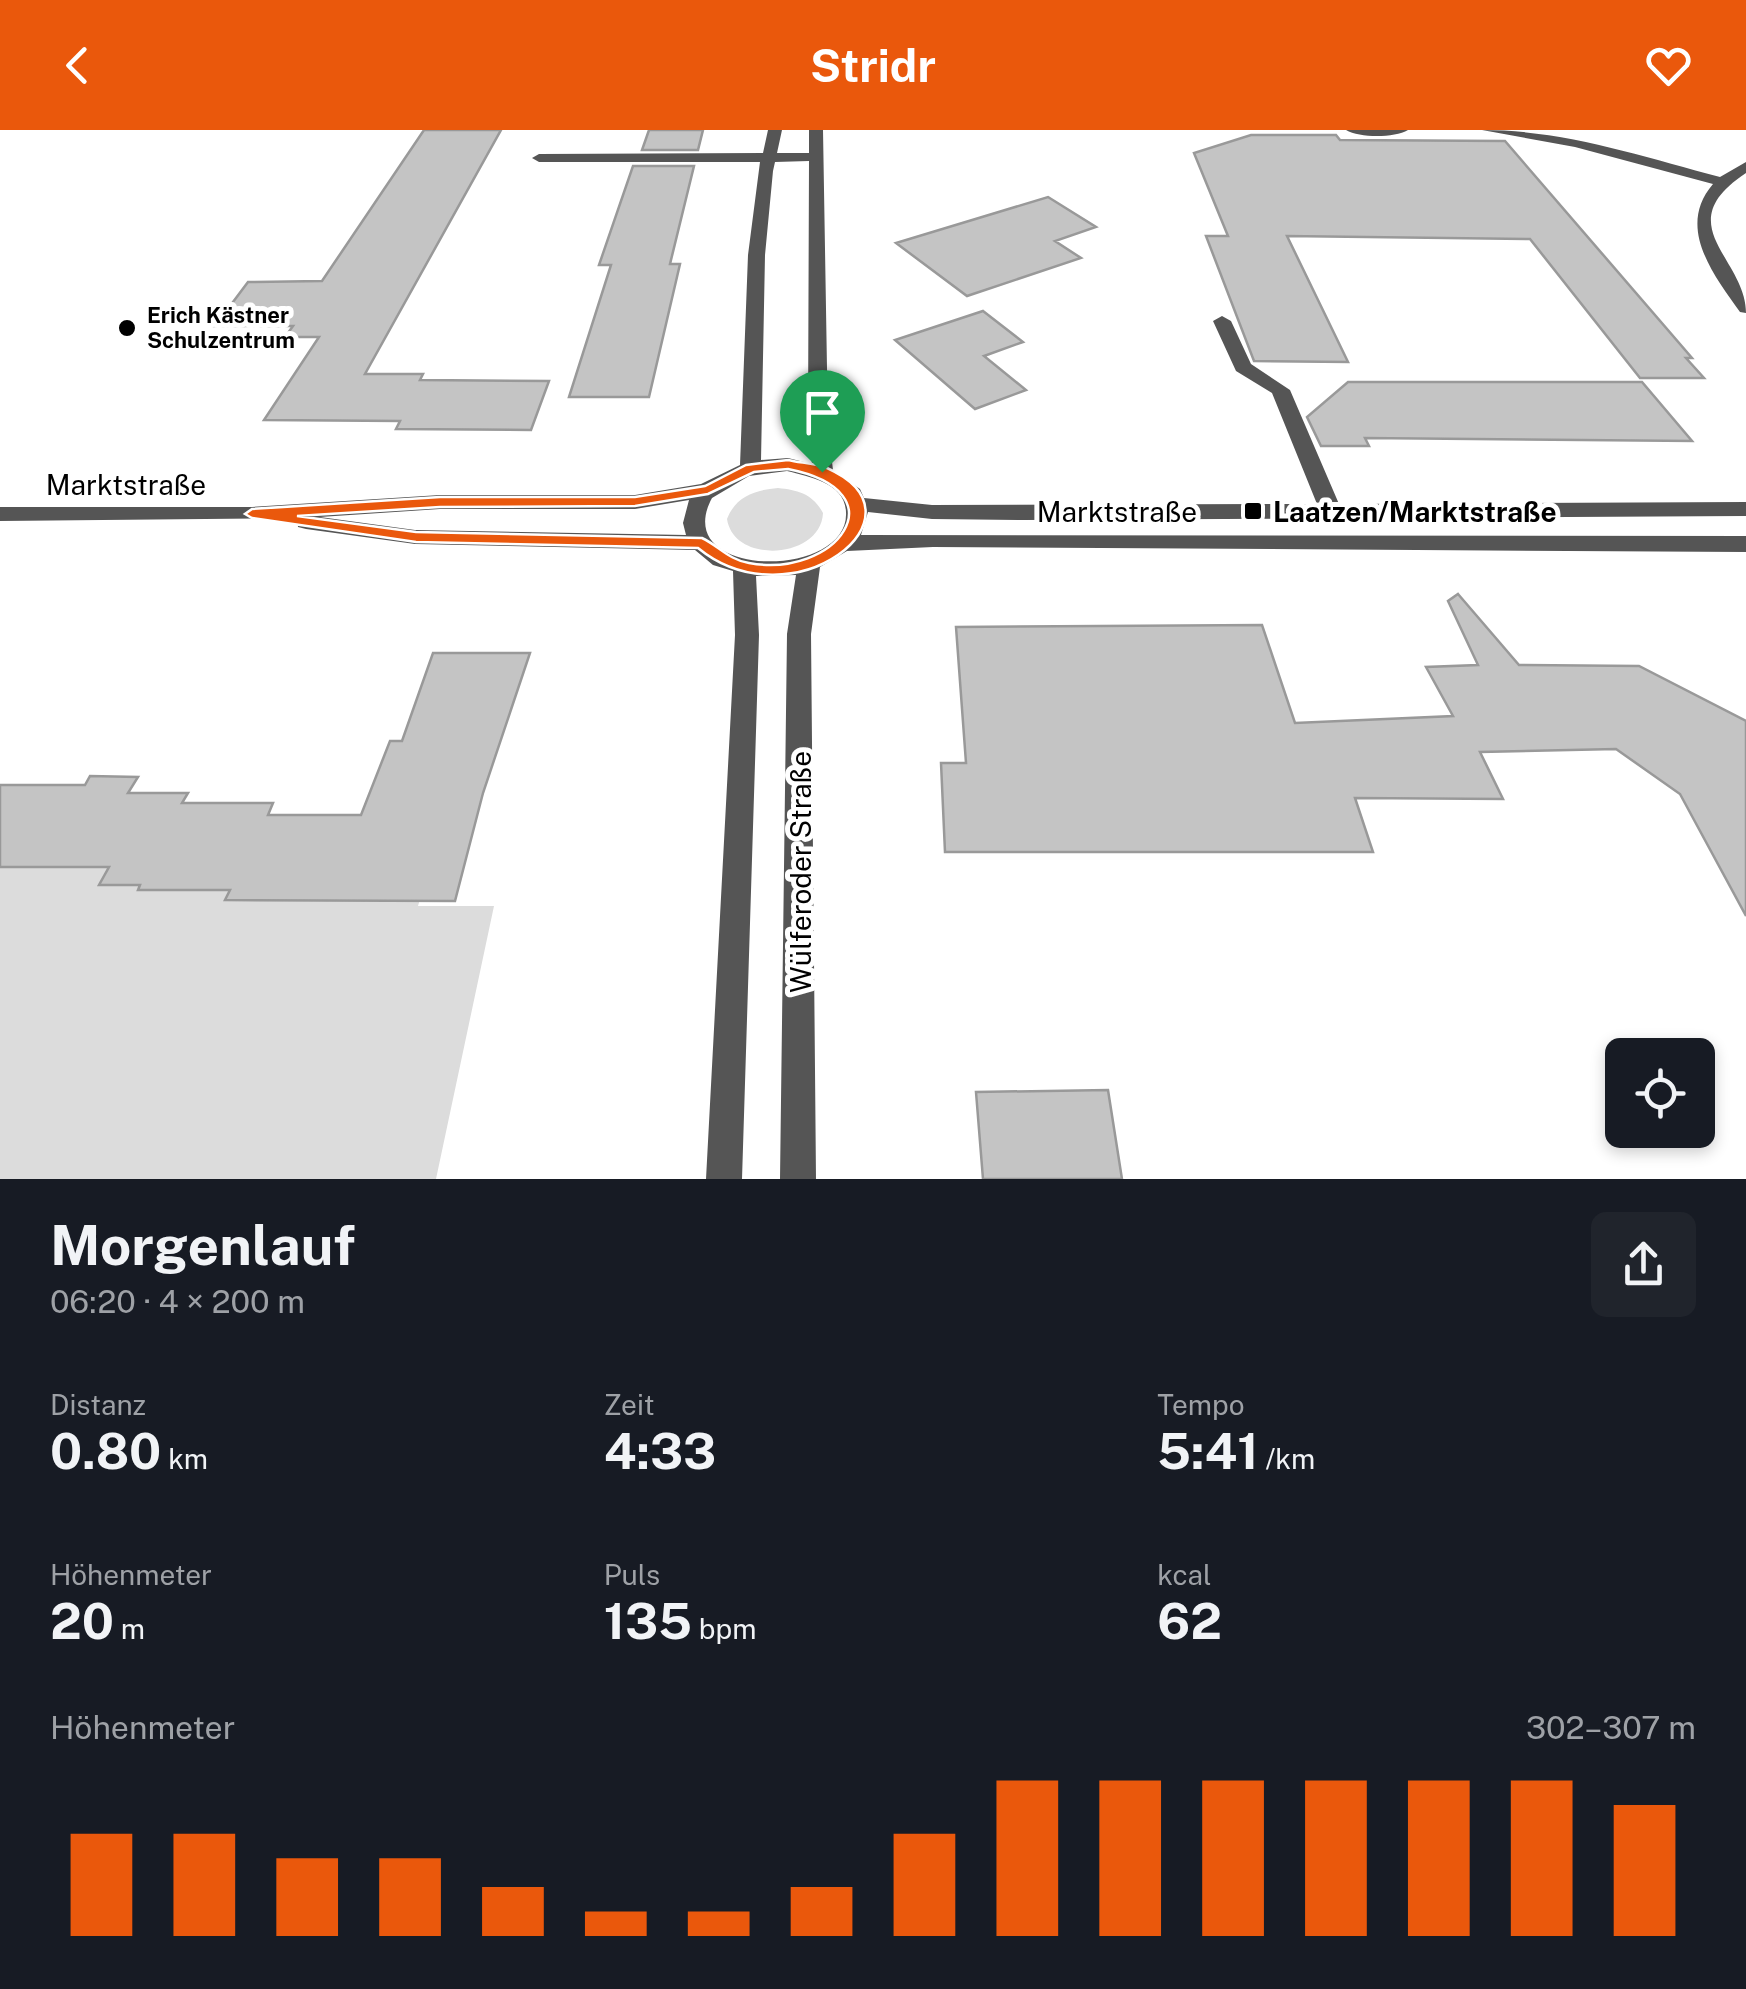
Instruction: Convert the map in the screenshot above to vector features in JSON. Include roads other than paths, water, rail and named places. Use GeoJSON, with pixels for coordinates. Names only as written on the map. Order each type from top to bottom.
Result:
{"type":"FeatureCollection","features":[{"type":"Feature","properties":{"kind":"street"},"geometry":{"type":"LineString","coordinates":[[750,468],[757,370],[760,198],[775,130]]}},
{"type":"Feature","properties":{"kind":"street"},"geometry":{"type":"LineString","coordinates":[[816,130],[818,428],[822,472]]}},
{"type":"Feature","properties":{"kind":"street"},"geometry":{"type":"LineString","coordinates":[[1354,130],[1400,130]]}},
{"type":"Feature","properties":{"kind":"street"},"geometry":{"type":"LineString","coordinates":[[1489,130],[1576,143],[1719,181]]}},
{"type":"Feature","properties":{"kind":"street"},"geometry":{"type":"LineString","coordinates":[[540,158],[816,157]]}},
{"type":"Feature","properties":{"kind":"street"},"geometry":{"type":"LineString","coordinates":[[1746,166],[1719,181],[1703,211],[1712,254],[1746,308]]}},
{"type":"Feature","properties":{"kind":"street"},"geometry":{"type":"LineString","coordinates":[[1222,321],[1243,367],[1280,390],[1331,511]]}},
{"type":"Feature","properties":{"kind":"street"},"geometry":{"type":"LineString","coordinates":[[788,464],[822,472],[846,487],[858,504],[858,524],[847,543],[808,566],[774,571],[744,568],[722,560],[702,543],[694,529],[694,514],[708,490],[750,468],[788,464]]}},
{"type":"Feature","properties":{"kind":"street","name":"Marktstraße"},"geometry":{"type":"LineString","coordinates":[[2,517],[252,514],[440,502],[635,502],[708,490]]}},
{"type":"Feature","properties":{"kind":"street","name":"Marktstraße"},"geometry":{"type":"LineString","coordinates":[[858,504],[932,512],[1746,510]]}},
{"type":"Feature","properties":{"kind":"street","name":"Marktstraße"},"geometry":{"type":"LineString","coordinates":[[252,514],[416,537],[702,543]]}},
{"type":"Feature","properties":{"kind":"street","name":"Marktstraße"},"geometry":{"type":"LineString","coordinates":[[847,543],[933,540],[1746,544]]}},
{"type":"Feature","properties":{"kind":"street","name":"Wülferoder Straße"},"geometry":{"type":"LineString","coordinates":[[798,1179],[799,634],[808,566]]}},
{"type":"Feature","properties":{"kind":"street","name":"Wülferoder Straße"},"geometry":{"type":"LineString","coordinates":[[724,1179],[747,635],[744,568]]}},
{"type":"Feature","properties":{"kind":"place","name":"Erich Kästner Schulzentrum"},"geometry":{"type":"Point","coordinates":[127,328]}},
{"type":"Feature","properties":{"kind":"place","name":"Laatzen/Marktstraße"},"geometry":{"type":"Point","coordinates":[1253,511]}}]}
